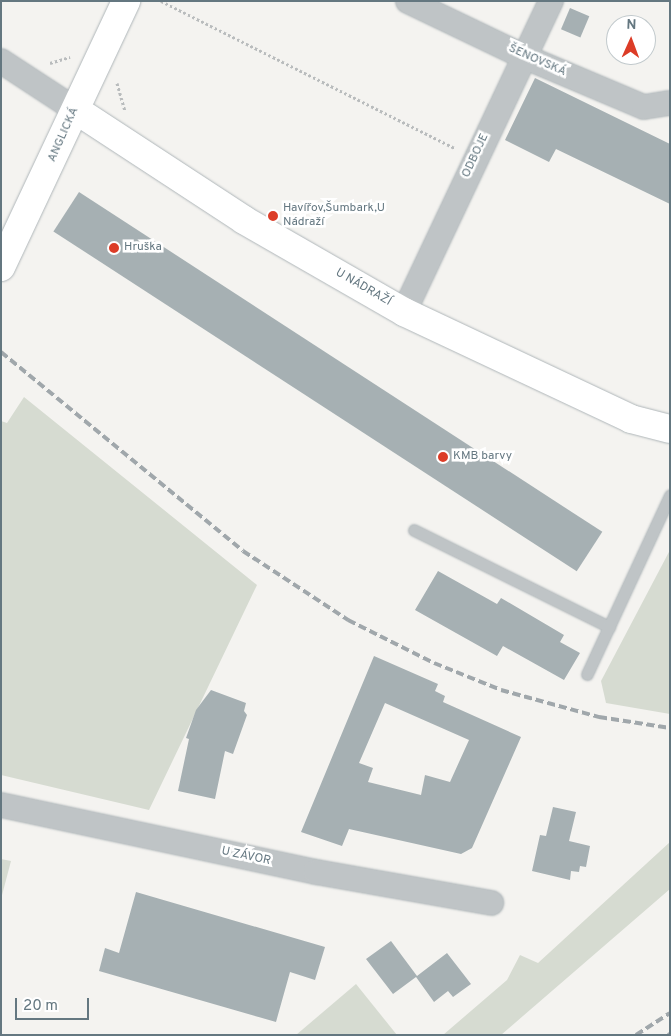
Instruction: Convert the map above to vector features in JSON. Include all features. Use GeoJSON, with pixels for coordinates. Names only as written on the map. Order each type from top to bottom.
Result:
{"type":"FeatureCollection","features":[{"type":"Feature","properties":{"kind":"street","name":"ANGLICKÁ"},"geometry":{"type":"LineString","coordinates":[[1,267],[126,1]]}},
{"type":"Feature","properties":{"kind":"street","name":"ŠENOVSKÁ"},"geometry":{"type":"LineString","coordinates":[[408,1],[523,56],[644,107],[670,103]]}},
{"type":"Feature","properties":{"kind":"street","name":"ODBOJE"},"geometry":{"type":"LineString","coordinates":[[404,312],[523,56],[551,1]]}},
{"type":"Feature","properties":{"kind":"street"},"geometry":{"type":"LineString","coordinates":[[1,61],[76,110]]}},
{"type":"Feature","properties":{"kind":"street","name":"U NÁDRAŽÍ"},"geometry":{"type":"LineString","coordinates":[[76,110],[244,220],[404,312],[631,419],[670,429]]}},
{"type":"Feature","properties":{"kind":"street","name":"U ZÁVOR"},"geometry":{"type":"LineString","coordinates":[[1,805],[316,872],[491,903]]}},
{"type":"Feature","properties":{"kind":"lane"},"geometry":{"type":"LineString","coordinates":[[587,674],[670,495]]}},
{"type":"Feature","properties":{"kind":"lane"},"geometry":{"type":"LineString","coordinates":[[414,530],[609,627]]}},
{"type":"Feature","properties":{"kind":"path"},"geometry":{"type":"LineString","coordinates":[[161,1],[475,159]]}},
{"type":"Feature","properties":{"kind":"path"},"geometry":{"type":"LineString","coordinates":[[46,63],[74,56]]}},
{"type":"Feature","properties":{"kind":"path"},"geometry":{"type":"LineString","coordinates":[[117,74],[117,89],[127,115]]}},
{"type":"Feature","properties":{"kind":"shaded area"},"geometry":{"type":"Polygon","coordinates":[[[24,397],[257,585],[149,810],[1,775],[1,421],[7,423],[24,397]]]}},
{"type":"Feature","properties":{"kind":"shaded area"},"geometry":{"type":"Polygon","coordinates":[[[670,550],[670,714],[606,703],[601,681],[670,550]]]}},
{"type":"Feature","properties":{"kind":"shaded area"},"geometry":{"type":"Polygon","coordinates":[[[670,842],[670,889],[501,1035],[443,1035],[507,980],[520,955],[538,963],[670,842]]]}},
{"type":"Feature","properties":{"kind":"shaded area"},"geometry":{"type":"Polygon","coordinates":[[[1,859],[11,861],[1,899],[1,859]]]}},
{"type":"Feature","properties":{"kind":"shaded area"},"geometry":{"type":"Polygon","coordinates":[[[356,984],[397,1035],[296,1035],[356,984]]]}},
{"type":"Feature","properties":{"kind":"building"},"geometry":{"type":"Polygon","coordinates":[[[570,8],[589,16],[580,37],[561,29],[570,8]]]}},
{"type":"Feature","properties":{"kind":"building"},"geometry":{"type":"Polygon","coordinates":[[[535,78],[670,144],[670,204],[556,149],[549,162],[505,140],[535,78]]]}},
{"type":"Feature","properties":{"kind":"building"},"geometry":{"type":"Polygon","coordinates":[[[79,192],[602,532],[577,571],[53,231],[79,192]]]}},
{"type":"Feature","properties":{"kind":"building"},"geometry":{"type":"Polygon","coordinates":[[[438,571],[497,604],[501,598],[564,635],[560,642],[580,653],[564,680],[503,646],[497,656],[415,610],[438,571]]]}},
{"type":"Feature","properties":{"kind":"building"},"geometry":{"type":"Polygon","coordinates":[[[374,656],[438,684],[435,691],[445,696],[443,702],[521,737],[472,848],[461,854],[349,829],[342,846],[301,832],[374,656]],[[385,703],[359,763],[373,768],[368,782],[421,795],[425,775],[450,782],[469,740],[385,703]]]}},
{"type":"Feature","properties":{"kind":"building"},"geometry":{"type":"Polygon","coordinates":[[[211,690],[246,703],[244,711],[247,715],[233,754],[225,751],[215,799],[178,791],[189,739],[186,738],[196,710],[211,690]]]}},
{"type":"Feature","properties":{"kind":"building"},"geometry":{"type":"Polygon","coordinates":[[[553,807],[576,812],[569,841],[590,846],[586,867],[580,866],[579,872],[571,871],[570,880],[532,871],[540,835],[546,836],[553,807]]]}},
{"type":"Feature","properties":{"kind":"building"},"geometry":{"type":"Polygon","coordinates":[[[136,892],[325,947],[315,980],[290,972],[276,1022],[99,971],[105,948],[119,953],[136,892]]]}},
{"type":"Feature","properties":{"kind":"building"},"geometry":{"type":"Polygon","coordinates":[[[391,941],[417,976],[447,953],[471,984],[453,997],[448,991],[434,1002],[416,977],[393,994],[366,959],[391,941]]]}},
{"type":"Feature","properties":{"kind":"railway"},"geometry":{"type":"LineString","coordinates":[[1,352],[243,551],[348,620],[434,663],[501,690],[599,717],[670,728]]}},
{"type":"Feature","properties":{"kind":"railway"},"geometry":{"type":"LineString","coordinates":[[636,1035],[670,1013]]}},
{"type":"Feature","properties":{"kind":"place","name":"Havířov,Šumbark,U Nádraží"},"geometry":{"type":"Point","coordinates":[273,216]}},
{"type":"Feature","properties":{"kind":"place","name":"Hruška"},"geometry":{"type":"Point","coordinates":[114,248]}},
{"type":"Feature","properties":{"kind":"place","name":"KMB barvy"},"geometry":{"type":"Point","coordinates":[443,457]}}]}
